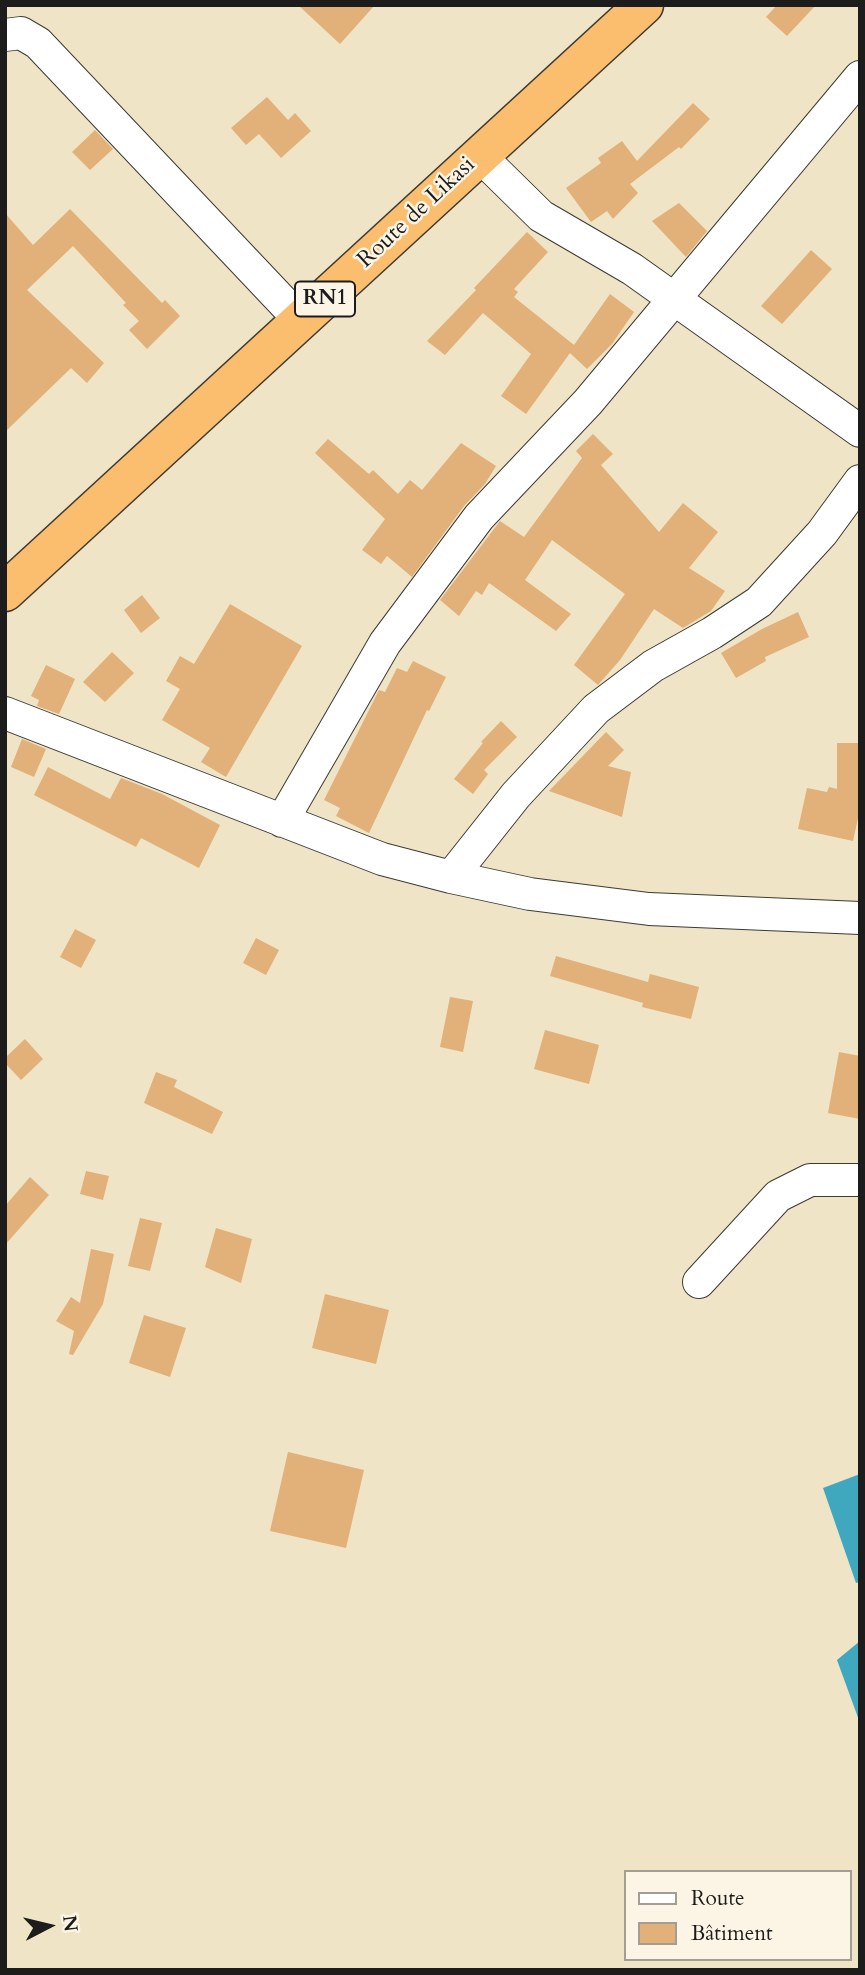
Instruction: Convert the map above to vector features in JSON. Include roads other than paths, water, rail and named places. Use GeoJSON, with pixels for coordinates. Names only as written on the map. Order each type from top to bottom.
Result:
{"type":"FeatureCollection","features":[{"type":"Feature","properties":{"kind":"highway","name":"Route de Likasi"},"geometry":{"type":"LineString","coordinates":[[5,592],[644,5]]}},
{"type":"Feature","properties":{"kind":"street"},"geometry":{"type":"LineString","coordinates":[[5,35],[21,33],[38,43],[300,321]]}},
{"type":"Feature","properties":{"kind":"street"},"geometry":{"type":"LineString","coordinates":[[282,821],[385,643],[479,517],[588,402],[860,77]]}},
{"type":"Feature","properties":{"kind":"street"},"geometry":{"type":"LineString","coordinates":[[480,156],[541,215],[632,269],[860,431]]}},
{"type":"Feature","properties":{"kind":"street"},"geometry":{"type":"LineString","coordinates":[[451,877],[516,795],[596,709],[653,666],[712,633],[759,601],[822,533],[860,481]]}},
{"type":"Feature","properties":{"kind":"street"},"geometry":{"type":"LineString","coordinates":[[5,713],[382,859],[451,877],[530,894],[649,909],[860,918]]}},
{"type":"Feature","properties":{"kind":"street"},"geometry":{"type":"LineString","coordinates":[[699,1282],[778,1196],[810,1180],[860,1180]]}},
{"type":"Feature","properties":{"kind":"water"},"geometry":{"type":"Polygon","coordinates":[[[860,1474],[860,1582],[856,1583],[823,1488],[860,1474]]]}},
{"type":"Feature","properties":{"kind":"water"},"geometry":{"type":"Polygon","coordinates":[[[860,1641],[860,1723],[837,1660],[860,1641]]]}}]}
